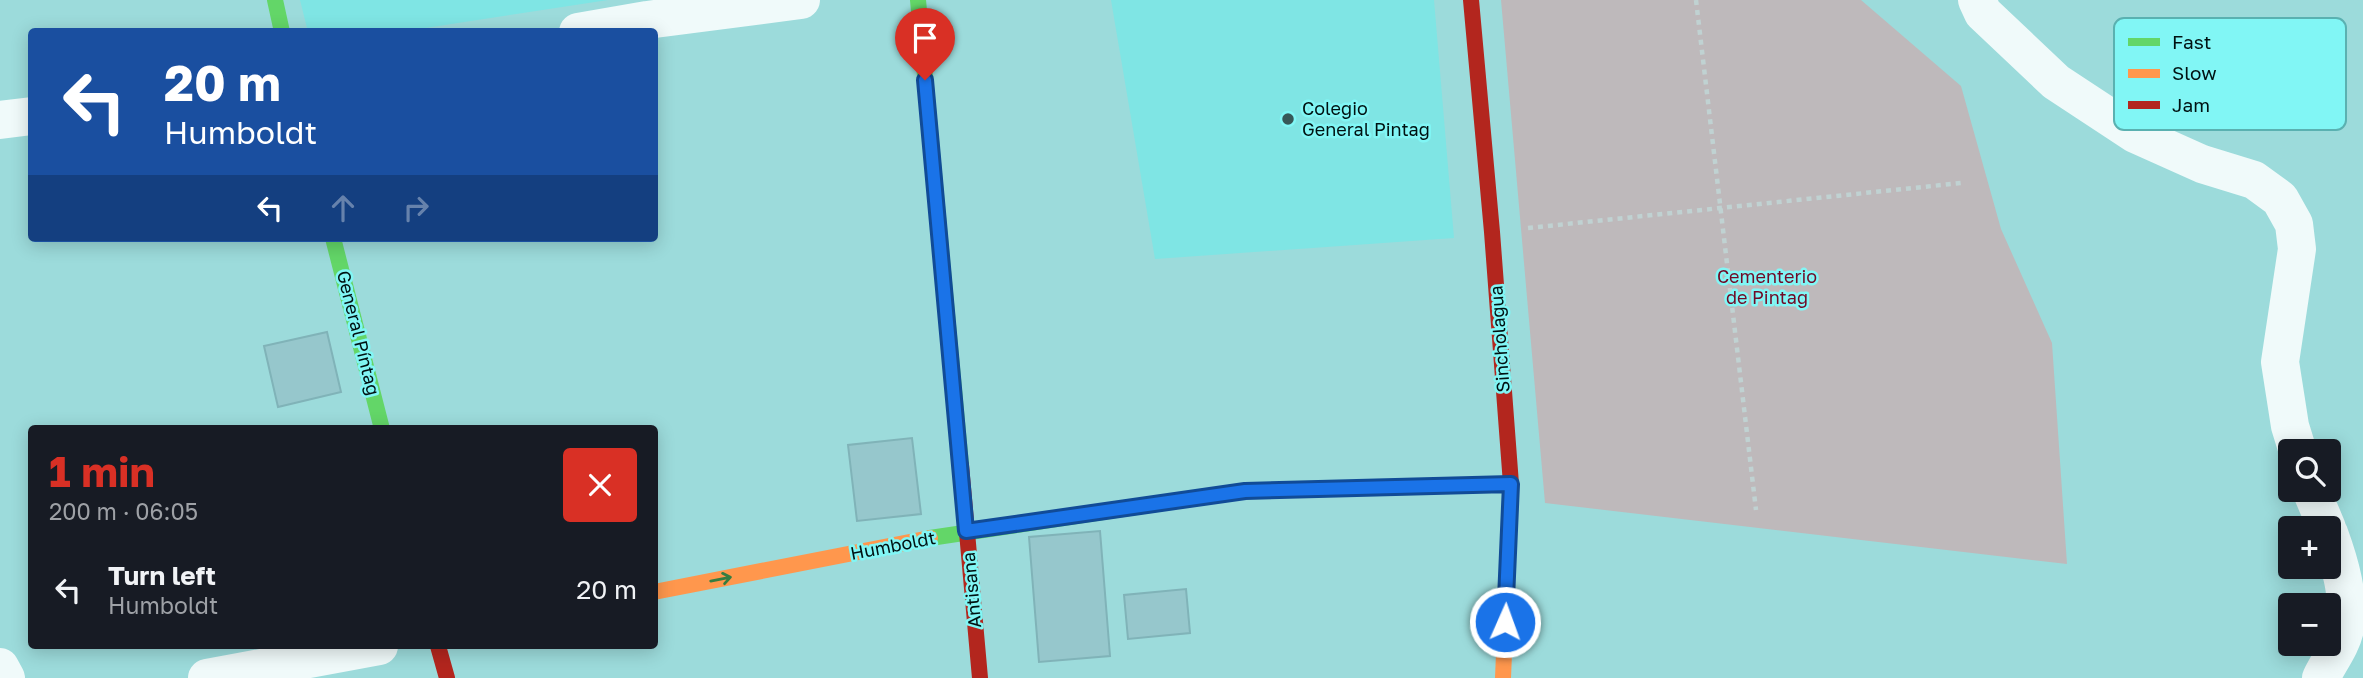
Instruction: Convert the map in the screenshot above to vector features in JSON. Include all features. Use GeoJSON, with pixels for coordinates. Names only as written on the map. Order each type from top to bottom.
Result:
{"type":"FeatureCollection","features":[{"type":"Feature","properties":{"kind":"street"},"geometry":{"type":"LineString","coordinates":[[275,0],[281,28]]}},
{"type":"Feature","properties":{"kind":"street"},"geometry":{"type":"LineString","coordinates":[[601,28],[801,0]]}},
{"type":"Feature","properties":{"kind":"street","name":"Antisana"},"geometry":{"type":"LineString","coordinates":[[918,0],[980,678]]}},
{"type":"Feature","properties":{"kind":"street","name":"Sincholagua"},"geometry":{"type":"LineString","coordinates":[[1471,0],[1511,484],[1503,678]]}},
{"type":"Feature","properties":{"kind":"street"},"geometry":{"type":"LineString","coordinates":[[1977,0],[1983,13],[2056,82],[2114,120]]}},
{"type":"Feature","properties":{"kind":"street"},"geometry":{"type":"LineString","coordinates":[[0,120],[28,116]]}},
{"type":"Feature","properties":{"kind":"street"},"geometry":{"type":"LineString","coordinates":[[2130,130],[2202,164],[2254,180],[2280,199],[2294,224],[2297,249],[2280,362],[2294,439]]}},
{"type":"Feature","properties":{"kind":"street","name":"General Píntag"},"geometry":{"type":"LineString","coordinates":[[334,242],[381,425]]}},
{"type":"Feature","properties":{"kind":"street","name":"Humboldt"},"geometry":{"type":"LineString","coordinates":[[658,591],[966,531],[1245,491],[1511,484]]}},
{"type":"Feature","properties":{"kind":"street"},"geometry":{"type":"LineString","coordinates":[[2321,678],[2344,630],[2346,597],[2341,572]]}},
{"type":"Feature","properties":{"kind":"street"},"geometry":{"type":"LineString","coordinates":[[206,678],[363,649]]}},
{"type":"Feature","properties":{"kind":"street"},"geometry":{"type":"LineString","coordinates":[[439,649],[447,678]]}},
{"type":"Feature","properties":{"kind":"street"},"geometry":{"type":"LineString","coordinates":[[0,667],[6,678]]}},
{"type":"Feature","properties":{"kind":"path"},"geometry":{"type":"LineString","coordinates":[[1696,0],[1756,510]]}},
{"type":"Feature","properties":{"kind":"path"},"geometry":{"type":"LineString","coordinates":[[1492,232],[1961,183]]}},
{"type":"Feature","properties":{"kind":"shaded area"},"geometry":{"type":"Polygon","coordinates":[[[300,0],[608,0],[426,28],[307,28],[300,0]]]}},
{"type":"Feature","properties":{"kind":"shaded area","name":"Colegio General Pintag"},"geometry":{"type":"Polygon","coordinates":[[[1111,0],[1434,0],[1454,238],[1155,259],[1111,0]]]}},
{"type":"Feature","properties":{"kind":"green space","name":"Cementerio de Pintag"},"geometry":{"type":"Polygon","coordinates":[[[1501,0],[1861,0],[1961,86],[2001,229],[2052,343],[2067,564],[1545,503],[1501,0]]]}},
{"type":"Feature","properties":{"kind":"building"},"geometry":{"type":"Polygon","coordinates":[[[327,332],[341,392],[278,407],[264,346],[327,332]]]}},
{"type":"Feature","properties":{"kind":"building"},"geometry":{"type":"Polygon","coordinates":[[[912,438],[921,514],[857,521],[848,445],[912,438]]]}},
{"type":"Feature","properties":{"kind":"building"},"geometry":{"type":"Polygon","coordinates":[[[1100,531],[1110,656],[1039,662],[1029,537],[1100,531]]]}},
{"type":"Feature","properties":{"kind":"building"},"geometry":{"type":"Polygon","coordinates":[[[1186,589],[1190,633],[1128,639],[1124,595],[1186,589]]]}},
{"type":"Feature","properties":{"kind":"traffic: fast"},"geometry":{"type":"LineString","coordinates":[[275,0],[281,28]]}},
{"type":"Feature","properties":{"kind":"traffic: fast"},"geometry":{"type":"LineString","coordinates":[[918,0],[961,465]]}},
{"type":"Feature","properties":{"kind":"traffic: fast"},"geometry":{"type":"LineString","coordinates":[[334,242],[381,425]]}},
{"type":"Feature","properties":{"kind":"traffic: fast"},"geometry":{"type":"LineString","coordinates":[[930,538],[1190,499]]}},
{"type":"Feature","properties":{"kind":"traffic: slow"},"geometry":{"type":"LineString","coordinates":[[1503,678],[1511,484]]}},
{"type":"Feature","properties":{"kind":"traffic: slow"},"geometry":{"type":"LineString","coordinates":[[658,591],[930,538]]}},
{"type":"Feature","properties":{"kind":"traffic: jam"},"geometry":{"type":"LineString","coordinates":[[1471,0],[1511,484]]}},
{"type":"Feature","properties":{"kind":"traffic: jam"},"geometry":{"type":"LineString","coordinates":[[961,465],[980,678]]}},
{"type":"Feature","properties":{"kind":"traffic: jam"},"geometry":{"type":"LineString","coordinates":[[1190,499],[1245,491],[1511,484]]}},
{"type":"Feature","properties":{"kind":"traffic: jam"},"geometry":{"type":"LineString","coordinates":[[439,649],[447,678]]}},
{"type":"Feature","properties":{"kind":"place","name":"Colegio General Pintag"},"geometry":{"type":"Point","coordinates":[1288,119]}},
{"type":"Feature","properties":{"kind":"route"},"geometry":{"type":"LineString","coordinates":[[925,80],[966,531],[1245,491],[1511,484],[1505,622]]}}]}
